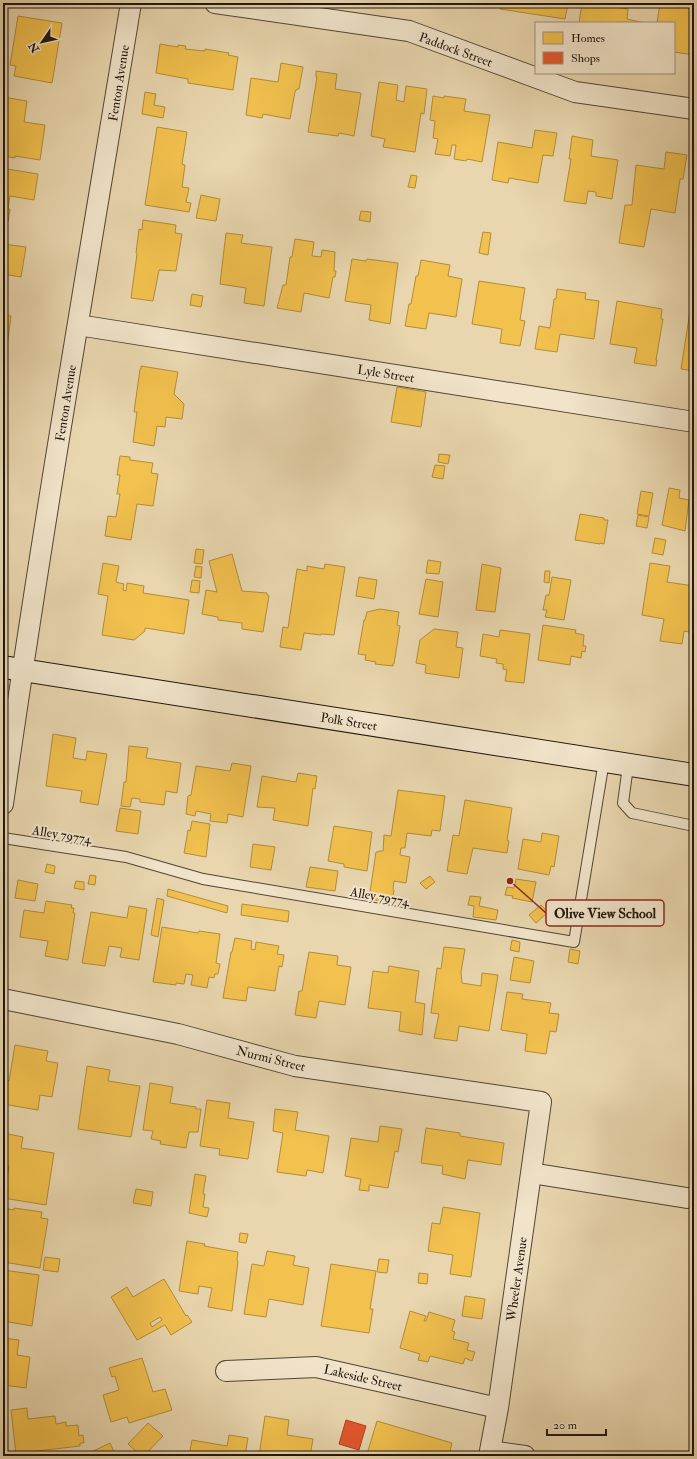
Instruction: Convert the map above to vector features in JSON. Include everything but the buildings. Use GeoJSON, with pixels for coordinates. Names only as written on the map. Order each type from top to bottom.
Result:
{"type":"FeatureCollection","features":[{"type":"Feature","properties":{"kind":"street","name":"Fenton Avenue"},"geometry":{"type":"LineString","coordinates":[[3,804],[13,669],[78,324],[131,3]]}},
{"type":"Feature","properties":{"kind":"street","name":"Paddock Street"},"geometry":{"type":"LineString","coordinates":[[215,3],[409,31],[575,92],[694,109]]}},
{"type":"Feature","properties":{"kind":"street","name":"Lyle Street"},"geometry":{"type":"LineString","coordinates":[[78,324],[694,422]]}},
{"type":"Feature","properties":{"kind":"street","name":"Polk Street"},"geometry":{"type":"LineString","coordinates":[[13,669],[694,776]]}},
{"type":"Feature","properties":{"kind":"street","name":"Nurmi Street"},"geometry":{"type":"LineString","coordinates":[[3,999],[178,1034],[295,1066],[541,1102]]}},
{"type":"Feature","properties":{"kind":"street","name":"Wheeler Avenue"},"geometry":{"type":"LineString","coordinates":[[490,1454],[498,1408],[541,1102]]}},
{"type":"Feature","properties":{"kind":"street"},"geometry":{"type":"LineString","coordinates":[[531,1173],[686,1198]]}},
{"type":"Feature","properties":{"kind":"street","name":"Lakeside Street"},"geometry":{"type":"LineString","coordinates":[[226,1371],[316,1367],[498,1408]]}},
{"type":"Feature","properties":{"kind":"street"},"geometry":{"type":"LineString","coordinates":[[490,1454],[525,1456]]}},
{"type":"Feature","properties":{"kind":"lane","name":"Alley 79774"},"geometry":{"type":"LineString","coordinates":[[3,838],[126,857],[203,878],[574,942],[604,761]]}},
{"type":"Feature","properties":{"kind":"lane"},"geometry":{"type":"LineString","coordinates":[[628,766],[623,803],[632,813],[694,826]]}},
{"type":"Feature","properties":{"kind":"place","name":"Olive View School"},"geometry":{"type":"Point","coordinates":[510,881]}}]}
